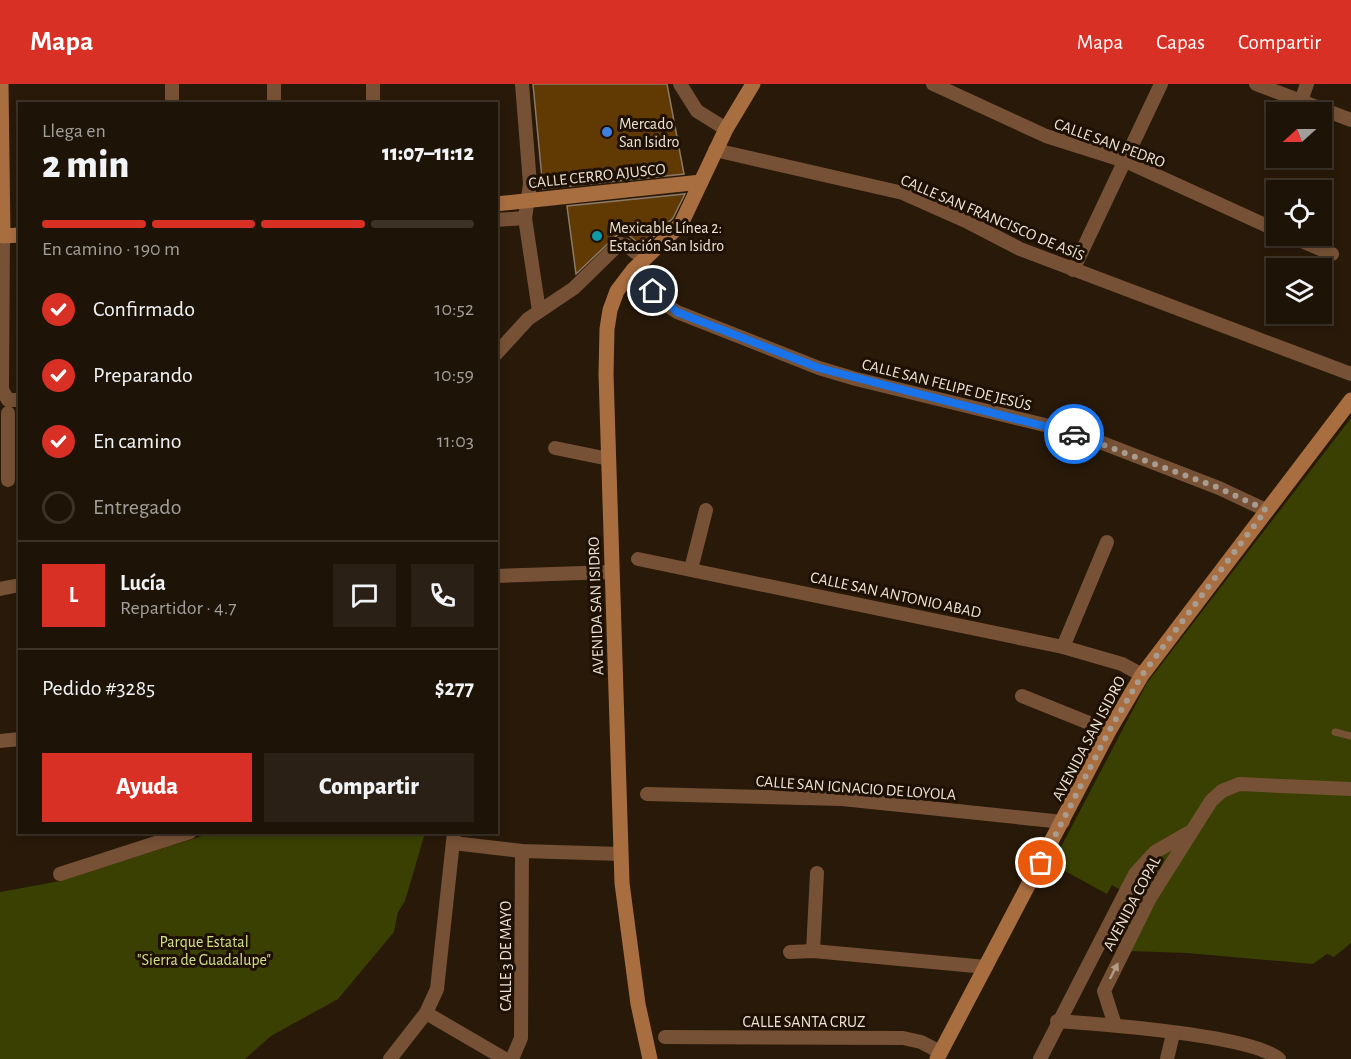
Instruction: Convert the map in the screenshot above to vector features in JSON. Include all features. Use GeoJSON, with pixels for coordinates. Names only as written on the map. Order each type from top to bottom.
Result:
{"type":"FeatureCollection","features":[{"type":"Feature","properties":{"kind":"street"},"geometry":{"type":"LineString","coordinates":[[1,84],[2,390],[5,398],[18,400]]}},
{"type":"Feature","properties":{"kind":"street"},"geometry":{"type":"LineString","coordinates":[[172,84],[172,102]]}},
{"type":"Feature","properties":{"kind":"street"},"geometry":{"type":"LineString","coordinates":[[274,84],[274,102]]}},
{"type":"Feature","properties":{"kind":"street"},"geometry":{"type":"LineString","coordinates":[[373,84],[373,102]]}},
{"type":"Feature","properties":{"kind":"street"},"geometry":{"type":"LineString","coordinates":[[522,84],[530,184],[525,218],[538,311]]}},
{"type":"Feature","properties":{"kind":"street"},"geometry":{"type":"LineString","coordinates":[[680,84],[697,111],[726,129]]}},
{"type":"Feature","properties":{"kind":"street","name":"AVENIDA SAN ISIDRO"},"geometry":{"type":"LineString","coordinates":[[650,1059],[638,1004],[621,854],[607,329],[610,310],[617,291],[633,270],[681,224],[715,150],[753,84]]}},
{"type":"Feature","properties":{"kind":"street","name":"CALLE SAN PEDRO"},"geometry":{"type":"LineString","coordinates":[[933,84],[1046,136],[1125,162],[1266,225]]}},
{"type":"Feature","properties":{"kind":"street"},"geometry":{"type":"LineString","coordinates":[[1074,270],[1161,84]]}},
{"type":"Feature","properties":{"kind":"street"},"geometry":{"type":"LineString","coordinates":[[1256,84],[1351,120]]}},
{"type":"Feature","properties":{"kind":"street"},"geometry":{"type":"LineString","coordinates":[[1301,101],[1307,84]]}},
{"type":"Feature","properties":{"kind":"street","name":"CALLE SAN FRANCISCO DE ASÍS"},"geometry":{"type":"LineString","coordinates":[[715,150],[903,193],[966,220],[1020,249],[1351,375]]}},
{"type":"Feature","properties":{"kind":"street","name":"CALLE CERRO AJUSCO"},"geometry":{"type":"LineString","coordinates":[[498,204],[701,183]]}},
{"type":"Feature","properties":{"kind":"street"},"geometry":{"type":"LineString","coordinates":[[498,220],[525,218]]}},
{"type":"Feature","properties":{"kind":"street"},"geometry":{"type":"LineString","coordinates":[[2,236],[18,236]]}},
{"type":"Feature","properties":{"kind":"street"},"geometry":{"type":"LineString","coordinates":[[498,352],[538,311],[574,288],[619,244],[626,245],[644,259]]}},
{"type":"Feature","properties":{"kind":"street"},"geometry":{"type":"LineString","coordinates":[[1312,246],[1332,255]]}},
{"type":"Feature","properties":{"kind":"street","name":"CALLE SAN FELIPE DE JESÚS"},"geometry":{"type":"LineString","coordinates":[[633,270],[677,312],[819,368],[1053,427],[1209,484],[1266,510]]}},
{"type":"Feature","properties":{"kind":"street","name":"AVENIDA SAN ISIDRO"},"geometry":{"type":"LineString","coordinates":[[939,1056],[1109,731],[1142,675],[1351,400]]}},
{"type":"Feature","properties":{"kind":"street"},"geometry":{"type":"LineString","coordinates":[[8,480],[9,413]]}},
{"type":"Feature","properties":{"kind":"street"},"geometry":{"type":"LineString","coordinates":[[555,448],[609,459]]}},
{"type":"Feature","properties":{"kind":"street"},"geometry":{"type":"LineString","coordinates":[[691,569],[706,510]]}},
{"type":"Feature","properties":{"kind":"street"},"geometry":{"type":"LineString","coordinates":[[1063,646],[1107,542]]}},
{"type":"Feature","properties":{"kind":"street","name":"CALLE SAN ANTONIO ABAD"},"geometry":{"type":"LineString","coordinates":[[638,559],[1063,646],[1122,664],[1142,675]]}},
{"type":"Feature","properties":{"kind":"street"},"geometry":{"type":"LineString","coordinates":[[498,576],[612,572]]}},
{"type":"Feature","properties":{"kind":"street"},"geometry":{"type":"LineString","coordinates":[[0,589],[18,585]]}},
{"type":"Feature","properties":{"kind":"street"},"geometry":{"type":"LineString","coordinates":[[1022,696],[1109,731]]}},
{"type":"Feature","properties":{"kind":"street"},"geometry":{"type":"LineString","coordinates":[[0,741],[18,739]]}},
{"type":"Feature","properties":{"kind":"street","name":"AVENIDA COPAL"},"geometry":{"type":"LineString","coordinates":[[1104,991],[1142,916],[1189,832],[1211,801],[1222,791],[1239,784],[1351,789]]}},
{"type":"Feature","properties":{"kind":"street","name":"CALLE SAN IGNACIO DE LOYOLA"},"geometry":{"type":"LineString","coordinates":[[646,794],[842,800],[1063,822]]}},
{"type":"Feature","properties":{"kind":"street","name":"AVENIDA COPAL"},"geometry":{"type":"LineString","coordinates":[[1040,1059],[1135,874],[1155,852],[1189,832]]}},
{"type":"Feature","properties":{"kind":"street"},"geometry":{"type":"LineString","coordinates":[[60,874],[184,834]]}},
{"type":"Feature","properties":{"kind":"street"},"geometry":{"type":"LineString","coordinates":[[390,1059],[426,1013],[437,989],[442,964],[454,838],[522,851],[621,854]]}},
{"type":"Feature","properties":{"kind":"street","name":"CALLE 3 DE MAYO"},"geometry":{"type":"LineString","coordinates":[[512,1059],[521,1038],[522,851]]}},
{"type":"Feature","properties":{"kind":"street"},"geometry":{"type":"LineString","coordinates":[[813,951],[817,873]]}},
{"type":"Feature","properties":{"kind":"street"},"geometry":{"type":"LineString","coordinates":[[1118,905],[1142,916]]}},
{"type":"Feature","properties":{"kind":"street"},"geometry":{"type":"LineString","coordinates":[[790,952],[813,951],[986,967]]}},
{"type":"Feature","properties":{"kind":"street"},"geometry":{"type":"LineString","coordinates":[[1079,980],[1104,991],[1114,1025]]}},
{"type":"Feature","properties":{"kind":"street"},"geometry":{"type":"LineString","coordinates":[[426,1013],[505,1059]]}},
{"type":"Feature","properties":{"kind":"street"},"geometry":{"type":"LineString","coordinates":[[1058,1021],[1114,1025],[1244,1043],[1272,1052],[1279,1059]]}},
{"type":"Feature","properties":{"kind":"street"},"geometry":{"type":"LineString","coordinates":[[1167,1059],[1173,1034]]}},
{"type":"Feature","properties":{"kind":"street","name":"CALLE SANTA CRUZ"},"geometry":{"type":"LineString","coordinates":[[665,1037],[903,1038],[939,1056]]}},
{"type":"Feature","properties":{"kind":"lane"},"geometry":{"type":"LineString","coordinates":[[1335,732],[1351,736]]}},
{"type":"Feature","properties":{"kind":"green space"},"geometry":{"type":"Polygon","coordinates":[[[1351,418],[1351,943],[1334,957],[1327,954],[1313,964],[1187,953],[1128,951],[1141,903],[1127,897],[1128,894],[1112,885],[1107,894],[1052,864],[1147,683],[1351,418]]]}},
{"type":"Feature","properties":{"kind":"green space","name":"Parque Estatal \"Sierra de Guadalupe\""},"geometry":{"type":"Polygon","coordinates":[[[425,834],[405,901],[398,912],[394,932],[338,999],[271,1036],[245,1059],[0,1059],[0,892],[60,881],[205,835],[425,834]]]}},
{"type":"Feature","properties":{"kind":"building","name":"Mercado San Isidro"},"geometry":{"type":"Polygon","coordinates":[[[533,84],[667,84],[684,174],[543,189],[533,84]]]}},
{"type":"Feature","properties":{"kind":"building","name":"Mexicable Línea 2: Estación San Isidro"},"geometry":{"type":"Polygon","coordinates":[[[685,194],[673,218],[643,247],[625,232],[616,236],[576,274],[567,206],[685,194]]]}},
{"type":"Feature","properties":{"kind":"way so far"},"geometry":{"type":"LineString","coordinates":[[1041,863],[1109,731],[1142,675],[1266,510],[1219,488],[1074,434]]}},
{"type":"Feature","properties":{"kind":"place","name":"Mercado San Isidro"},"geometry":{"type":"Point","coordinates":[607,132]}},
{"type":"Feature","properties":{"kind":"place","name":"Mexicable Línea 2: Estación San Isidro"},"geometry":{"type":"Point","coordinates":[597,236]}},
{"type":"Feature","properties":{"kind":"route"},"geometry":{"type":"LineString","coordinates":[[653,291],[677,312],[819,368],[1074,434]]}}]}
